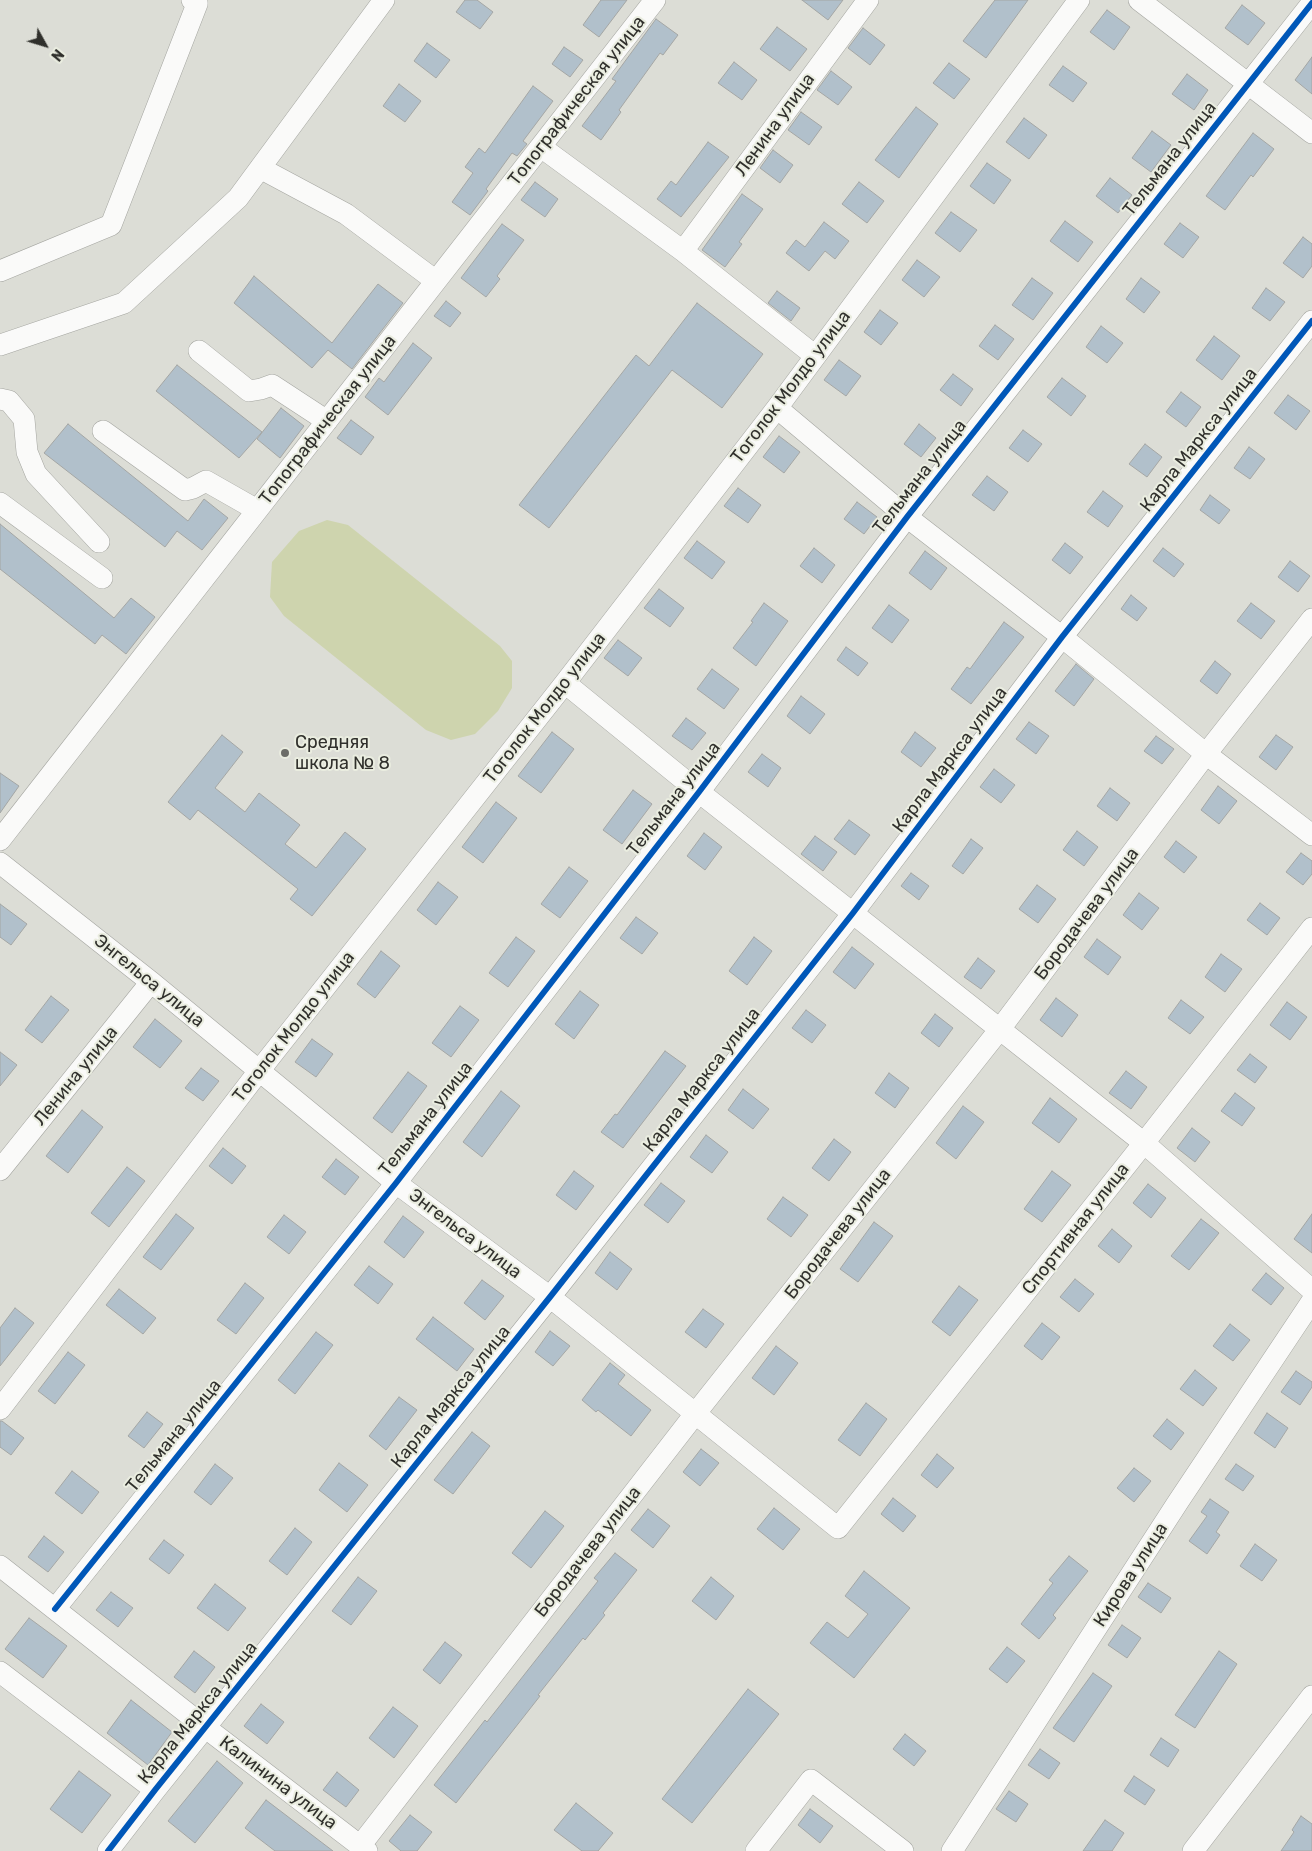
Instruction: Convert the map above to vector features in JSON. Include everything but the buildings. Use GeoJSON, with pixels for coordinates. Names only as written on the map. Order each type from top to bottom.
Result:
{"type":"FeatureCollection","features":[{"type":"Feature","properties":{"kind":"street"},"geometry":{"type":"LineString","coordinates":[[0,272],[111,225],[197,4],[192,0]]}},
{"type":"Feature","properties":{"kind":"street"},"geometry":{"type":"LineString","coordinates":[[0,345],[124,303],[238,198],[384,0]]}},
{"type":"Feature","properties":{"kind":"street","name":"Топографическая улица"},"geometry":{"type":"LineString","coordinates":[[0,840],[655,0]]}},
{"type":"Feature","properties":{"kind":"street","name":"Ленина улица"},"geometry":{"type":"LineString","coordinates":[[683,250],[868,0]]}},
{"type":"Feature","properties":{"kind":"street","name":"Тоголок Молдо улица"},"geometry":{"type":"LineString","coordinates":[[0,1409],[259,1071],[565,683],[777,408],[1079,0]]}},
{"type":"Feature","properties":{"kind":"street"},"geometry":{"type":"LineString","coordinates":[[1139,0],[1312,133]]}},
{"type":"Feature","properties":{"kind":"street","name":"Тельмана улица"},"geometry":{"type":"LineString","coordinates":[[55,1609],[396,1183],[699,792],[907,517],[1312,3]]}},
{"type":"Feature","properties":{"kind":"street"},"geometry":{"type":"LineString","coordinates":[[541,146],[683,250],[814,356]]}},
{"type":"Feature","properties":{"kind":"street"},"geometry":{"type":"LineString","coordinates":[[260,168],[346,214],[436,281]]}},
{"type":"Feature","properties":{"kind":"street","name":"Карла Маркса улица"},"geometry":{"type":"LineString","coordinates":[[108,1851],[550,1297],[853,913],[1062,638],[1312,321]]}},
{"type":"Feature","properties":{"kind":"street"},"geometry":{"type":"LineString","coordinates":[[199,351],[249,391],[272,385],[327,421]]}},
{"type":"Feature","properties":{"kind":"street"},"geometry":{"type":"LineString","coordinates":[[0,399],[10,401],[24,418],[27,452],[36,474],[99,542]]}},
{"type":"Feature","properties":{"kind":"street"},"geometry":{"type":"LineString","coordinates":[[777,408],[907,517],[1206,754],[1312,835]]}},
{"type":"Feature","properties":{"kind":"street"},"geometry":{"type":"LineString","coordinates":[[103,431],[185,490],[193,488],[206,480],[258,510]]}},
{"type":"Feature","properties":{"kind":"street"},"geometry":{"type":"LineString","coordinates":[[0,503],[102,578]]}},
{"type":"Feature","properties":{"kind":"street","name":"Бородачева улица"},"geometry":{"type":"LineString","coordinates":[[364,1848],[695,1414],[1000,1029],[1206,754],[1312,620]]}},
{"type":"Feature","properties":{"kind":"street"},"geometry":{"type":"LineString","coordinates":[[565,683],[699,792],[1144,1143],[1312,1290]]}},
{"type":"Feature","properties":{"kind":"street","name":"Энгельса улица"},"geometry":{"type":"LineString","coordinates":[[0,863],[151,982],[396,1183],[550,1297],[838,1528]]}},
{"type":"Feature","properties":{"kind":"street","name":"Спортивная улица"},"geometry":{"type":"LineString","coordinates":[[838,1528],[1312,928]]}},
{"type":"Feature","properties":{"kind":"street","name":"Ленина улица"},"geometry":{"type":"LineString","coordinates":[[0,1170],[151,982]]}},
{"type":"Feature","properties":{"kind":"street","name":"Кирова улица"},"geometry":{"type":"LineString","coordinates":[[952,1851],[1178,1502],[1312,1301]]}},
{"type":"Feature","properties":{"kind":"street","name":"Калинина улица"},"geometry":{"type":"LineString","coordinates":[[0,1566],[206,1728],[364,1848]]}},
{"type":"Feature","properties":{"kind":"street"},"geometry":{"type":"LineString","coordinates":[[0,1672],[155,1790]]}},
{"type":"Feature","properties":{"kind":"street"},"geometry":{"type":"LineString","coordinates":[[1193,1851],[1312,1696]]}},
{"type":"Feature","properties":{"kind":"street"},"geometry":{"type":"LineString","coordinates":[[756,1851],[811,1780],[903,1851]]}},
{"type":"Feature","properties":{"kind":"green space"},"geometry":{"type":"Polygon","coordinates":[[[327,520],[348,525],[500,646],[512,661],[512,688],[498,711],[475,734],[451,740],[426,730],[284,616],[270,597],[272,562],[299,531],[327,520]]]}},
{"type":"Feature","properties":{"kind":"cycle path"},"geometry":{"type":"LineString","coordinates":[[55,1609],[396,1183],[699,792],[907,517],[1312,3]]}},
{"type":"Feature","properties":{"kind":"cycle path"},"geometry":{"type":"LineString","coordinates":[[108,1851],[550,1297],[853,913],[1062,637],[1312,321]]}},
{"type":"Feature","properties":{"kind":"place","name":"Средняя школа № 8"},"geometry":{"type":"Point","coordinates":[285,753]}}]}
